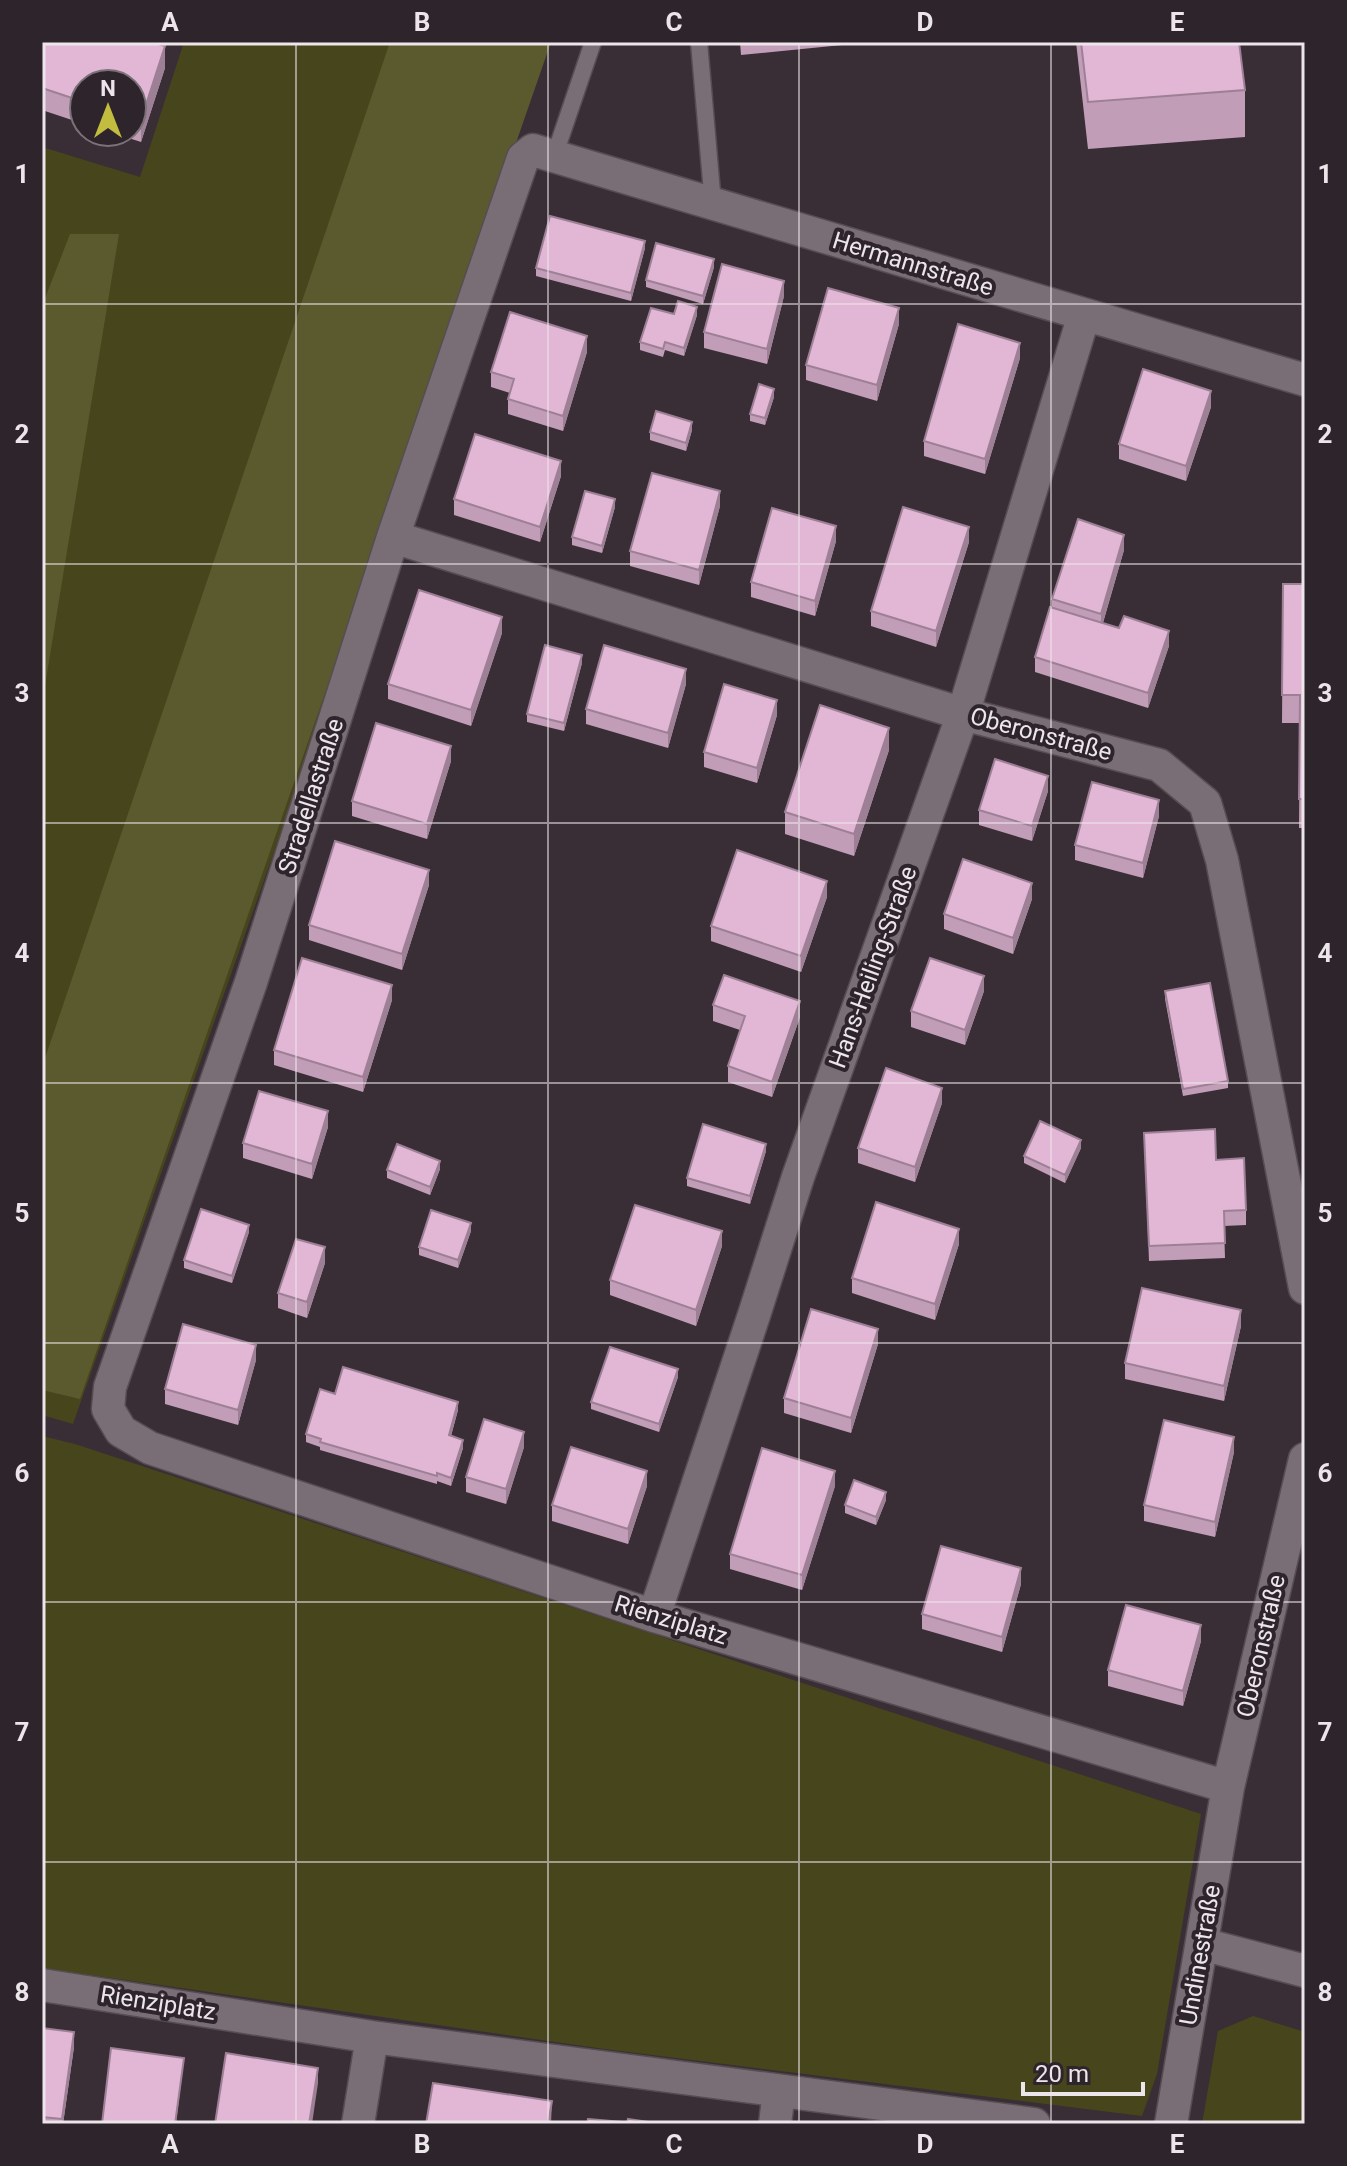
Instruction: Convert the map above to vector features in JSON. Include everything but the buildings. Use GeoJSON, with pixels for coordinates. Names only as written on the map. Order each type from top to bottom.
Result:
{"type":"FeatureCollection","features":[{"type":"Feature","properties":{"kind":"street","name":"Hermannstraße"},"geometry":{"type":"LineString","coordinates":[[539,157],[713,204],[1305,380]]}},
{"type":"Feature","properties":{"kind":"street","name":"Stradellastraße"},"geometry":{"type":"LineString","coordinates":[[121,1431],[108,1409],[110,1387],[251,982],[393,537],[539,157]]}},
{"type":"Feature","properties":{"kind":"street","name":"Hans-Heiling-Straße"},"geometry":{"type":"LineString","coordinates":[[654,1616],[798,1177],[963,714],[1084,315]]}},
{"type":"Feature","properties":{"kind":"street","name":"Oberonstraße"},"geometry":{"type":"LineString","coordinates":[[393,537],[963,714],[1159,765],[1205,803],[1222,860],[1305,1288]]}},
{"type":"Feature","properties":{"kind":"street","name":"Rienziplatz"},"geometry":{"type":"LineString","coordinates":[[121,1431],[150,1448],[654,1616],[1228,1787]]}},
{"type":"Feature","properties":{"kind":"street","name":"Oberonstraße"},"geometry":{"type":"LineString","coordinates":[[1228,1787],[1305,1459]]}},
{"type":"Feature","properties":{"kind":"street","name":"Undinestraße"},"geometry":{"type":"LineString","coordinates":[[1171,2124],[1228,1787]]}},
{"type":"Feature","properties":{"kind":"street"},"geometry":{"type":"LineString","coordinates":[[1202,1944],[1305,1971]]}},
{"type":"Feature","properties":{"kind":"street","name":"Rienziplatz"},"geometry":{"type":"LineString","coordinates":[[42,1985],[372,2037],[1034,2124]]}},
{"type":"Feature","properties":{"kind":"street"},"geometry":{"type":"LineString","coordinates":[[358,2124],[372,2037]]}},
{"type":"Feature","properties":{"kind":"street"},"geometry":{"type":"LineString","coordinates":[[775,2124],[779,2091]]}},
{"type":"Feature","properties":{"kind":"lane"},"geometry":{"type":"LineString","coordinates":[[539,157],[593,42]]}},
{"type":"Feature","properties":{"kind":"lane"},"geometry":{"type":"LineString","coordinates":[[699,42],[713,204]]}},
{"type":"Feature","properties":{"kind":"shaded area"},"geometry":{"type":"Polygon","coordinates":[[[184,42],[542,42],[509,167],[289,809],[73,1424],[42,1415],[42,147],[140,177],[184,42]]]}},
{"type":"Feature","properties":{"kind":"shaded area"},"geometry":{"type":"Polygon","coordinates":[[[390,42],[551,42],[80,1399],[42,1390],[42,1067],[390,42]]]}},
{"type":"Feature","properties":{"kind":"shaded area"},"geometry":{"type":"Polygon","coordinates":[[[70,234],[119,234],[42,704],[42,306],[70,234]]]}},
{"type":"Feature","properties":{"kind":"shaded area"},"geometry":{"type":"Polygon","coordinates":[[[42,1436],[75,1444],[1201,1814],[1157,2074],[1142,2116],[604,2049],[42,1968],[42,1436]]]}},
{"type":"Feature","properties":{"kind":"shaded area"},"geometry":{"type":"Polygon","coordinates":[[[1253,2016],[1305,2032],[1305,2124],[1202,2124],[1218,2031],[1253,2016]]]}}]}
